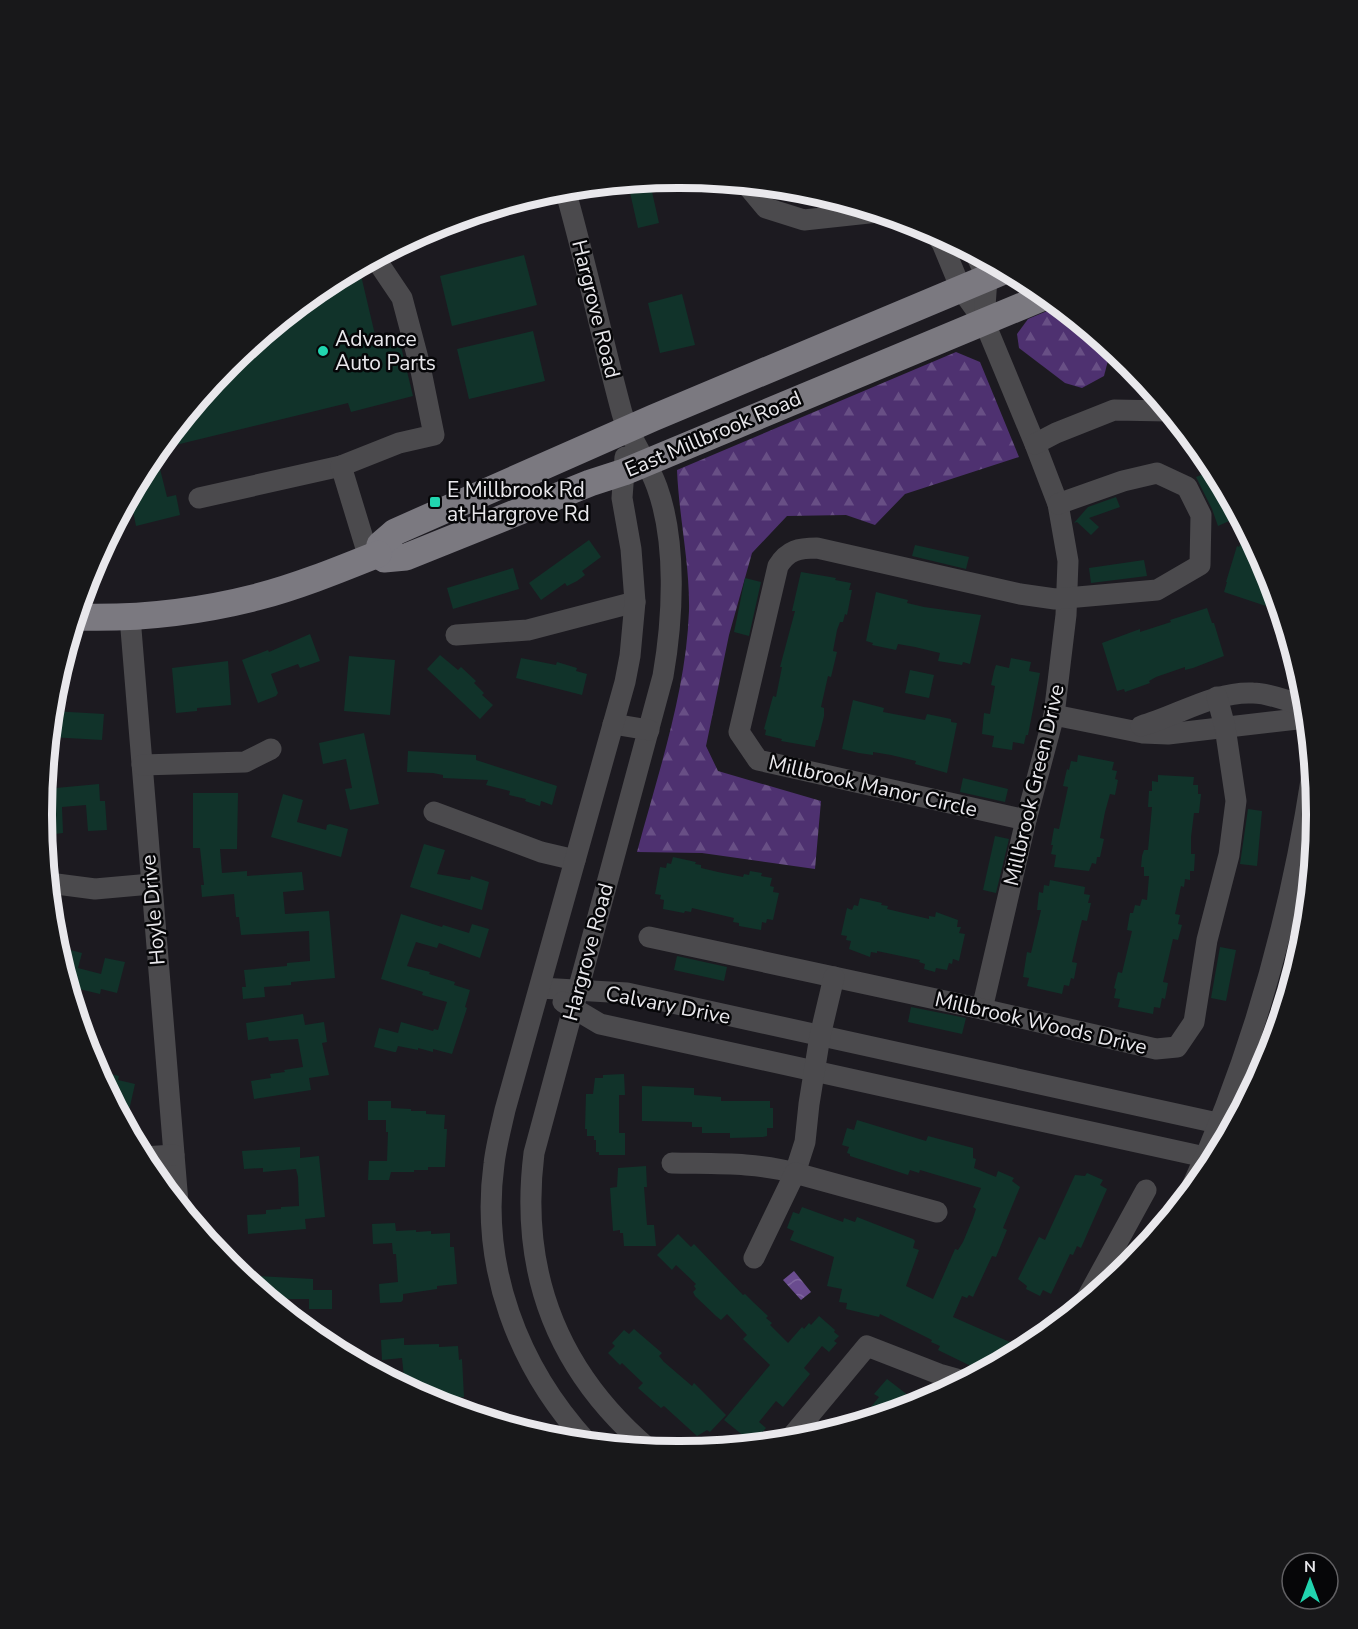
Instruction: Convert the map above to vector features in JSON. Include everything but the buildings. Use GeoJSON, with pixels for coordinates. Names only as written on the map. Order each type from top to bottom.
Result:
{"type":"FeatureCollection","features":[{"type":"Feature","properties":{"kind":"main road","name":"East Millbrook Road"},"geometry":{"type":"LineString","coordinates":[[374,556],[380,545],[395,532],[627,430],[961,289],[988,270]]}},
{"type":"Feature","properties":{"kind":"main road","name":"East Millbrook Road"},"geometry":{"type":"LineString","coordinates":[[85,617],[130,617],[177,612],[258,597],[374,556],[384,559],[406,557],[590,483],[634,468],[1036,300]]}},
{"type":"Feature","properties":{"kind":"street"},"geometry":{"type":"LineString","coordinates":[[753,192],[766,208],[804,220],[858,214]]}},
{"type":"Feature","properties":{"kind":"street","name":"Hargrove Road"},"geometry":{"type":"LineString","coordinates":[[567,198],[627,430],[634,468],[622,498],[631,549],[635,602],[630,656],[505,1110],[494,1164],[492,1194],[494,1246],[508,1308],[524,1352],[551,1399],[579,1433]]}},
{"type":"Feature","properties":{"kind":"street"},"geometry":{"type":"LineString","coordinates":[[944,247],[961,289],[984,321]]}},
{"type":"Feature","properties":{"kind":"street"},"geometry":{"type":"LineString","coordinates":[[199,498],[341,466],[399,443],[434,435],[420,366],[402,298],[380,265]]}},
{"type":"Feature","properties":{"kind":"street"},"geometry":{"type":"LineString","coordinates":[[984,321],[990,271]]}},
{"type":"Feature","properties":{"kind":"street","name":"Millbrook Green Drive"},"geometry":{"type":"LineString","coordinates":[[982,1009],[1026,820],[1054,715],[1067,598],[1068,561],[1058,504],[984,321]]}},
{"type":"Feature","properties":{"kind":"street"},"geometry":{"type":"LineString","coordinates":[[1035,444],[1056,433],[1114,410],[1158,411]]}},
{"type":"Feature","properties":{"kind":"street"},"geometry":{"type":"LineString","coordinates":[[341,466],[374,556]]}},
{"type":"Feature","properties":{"kind":"street","name":"Hargrove Road"},"geometry":{"type":"LineString","coordinates":[[634,468],[657,485],[665,514],[672,595],[668,650],[649,730],[534,1153],[530,1207],[534,1261],[548,1312],[571,1360],[602,1403],[641,1440]]}},
{"type":"Feature","properties":{"kind":"street"},"geometry":{"type":"LineString","coordinates":[[1058,504],[1123,481],[1157,473],[1187,487],[1201,515],[1200,565],[1157,590],[1067,598]]}},
{"type":"Feature","properties":{"kind":"street","name":"Millbrook Manor Circle"},"geometry":{"type":"LineString","coordinates":[[1026,820],[758,760],[739,732],[778,566],[784,556],[798,548],[818,548],[1020,594],[1067,598]]}},
{"type":"Feature","properties":{"kind":"street"},"geometry":{"type":"LineString","coordinates":[[456,635],[528,630],[635,602]]}},
{"type":"Feature","properties":{"kind":"street","name":"Hoyle Drive"},"geometry":{"type":"LineString","coordinates":[[130,617],[177,1189]]}},
{"type":"Feature","properties":{"kind":"street"},"geometry":{"type":"LineString","coordinates":[[1128,730],[1163,720],[1217,697],[1235,693],[1255,692],[1295,703]]}},
{"type":"Feature","properties":{"kind":"street","name":"Millbrook Woods Drive"},"geometry":{"type":"LineString","coordinates":[[649,937],[1156,1049],[1177,1047],[1193,1023],[1207,940],[1229,855],[1236,801],[1226,727],[1217,697]]}},
{"type":"Feature","properties":{"kind":"street"},"geometry":{"type":"LineString","coordinates":[[1054,715],[1143,733],[1168,734],[1298,719]]}},
{"type":"Feature","properties":{"kind":"street"},"geometry":{"type":"LineString","coordinates":[[613,724],[649,730]]}},
{"type":"Feature","properties":{"kind":"street"},"geometry":{"type":"LineString","coordinates":[[142,765],[245,762],[271,749]]}},
{"type":"Feature","properties":{"kind":"street"},"geometry":{"type":"LineString","coordinates":[[1227,1119],[1282,929],[1306,811]]}},
{"type":"Feature","properties":{"kind":"street"},"geometry":{"type":"LineString","coordinates":[[434,812],[541,852],[575,860]]}},
{"type":"Feature","properties":{"kind":"street"},"geometry":{"type":"LineString","coordinates":[[57,884],[95,889],[151,884]]}},
{"type":"Feature","properties":{"kind":"street"},"geometry":{"type":"LineString","coordinates":[[754,1258],[795,1173],[805,1142],[820,1036],[834,977]]}},
{"type":"Feature","properties":{"kind":"street","name":"Calvary Drive"},"geometry":{"type":"LineString","coordinates":[[540,988],[576,999],[627,993],[1224,1125]]}},
{"type":"Feature","properties":{"kind":"street","name":"Calvary Drive"},"geometry":{"type":"LineString","coordinates":[[576,999],[600,1024],[813,1079],[1204,1157]]}},
{"type":"Feature","properties":{"kind":"street"},"geometry":{"type":"LineString","coordinates":[[154,1156],[174,1155]]}},
{"type":"Feature","properties":{"kind":"street"},"geometry":{"type":"LineString","coordinates":[[672,1163],[732,1164],[782,1170],[937,1212]]}},
{"type":"Feature","properties":{"kind":"street"},"geometry":{"type":"LineString","coordinates":[[1095,1283],[1146,1190]]}},
{"type":"Feature","properties":{"kind":"street"},"geometry":{"type":"LineString","coordinates":[[797,1430],[867,1346],[952,1378]]}},
{"type":"Feature","properties":{"kind":"green space"},"geometry":{"type":"Polygon","coordinates":[[[1050,310],[1060,317],[1109,358],[1104,376],[1082,388],[1065,383],[1019,348],[1017,334],[1028,319],[1050,310]]]}},
{"type":"Feature","properties":{"kind":"green space"},"geometry":{"type":"Polygon","coordinates":[[[956,352],[980,362],[1019,457],[905,494],[875,525],[846,515],[787,516],[752,553],[729,635],[706,746],[718,771],[821,801],[815,869],[702,853],[637,852],[670,733],[687,642],[689,593],[677,470],[956,352]]]}},
{"type":"Feature","properties":{"kind":"water"},"geometry":{"type":"Polygon","coordinates":[[[794,1271],[811,1292],[801,1300],[783,1280],[794,1271]]]}},
{"type":"Feature","properties":{"kind":"place","name":"Advance Auto Parts"},"geometry":{"type":"Point","coordinates":[323,351]}},
{"type":"Feature","properties":{"kind":"place","name":"E Millbrook Rd at Hargrove Rd"},"geometry":{"type":"Point","coordinates":[435,502]}}]}
